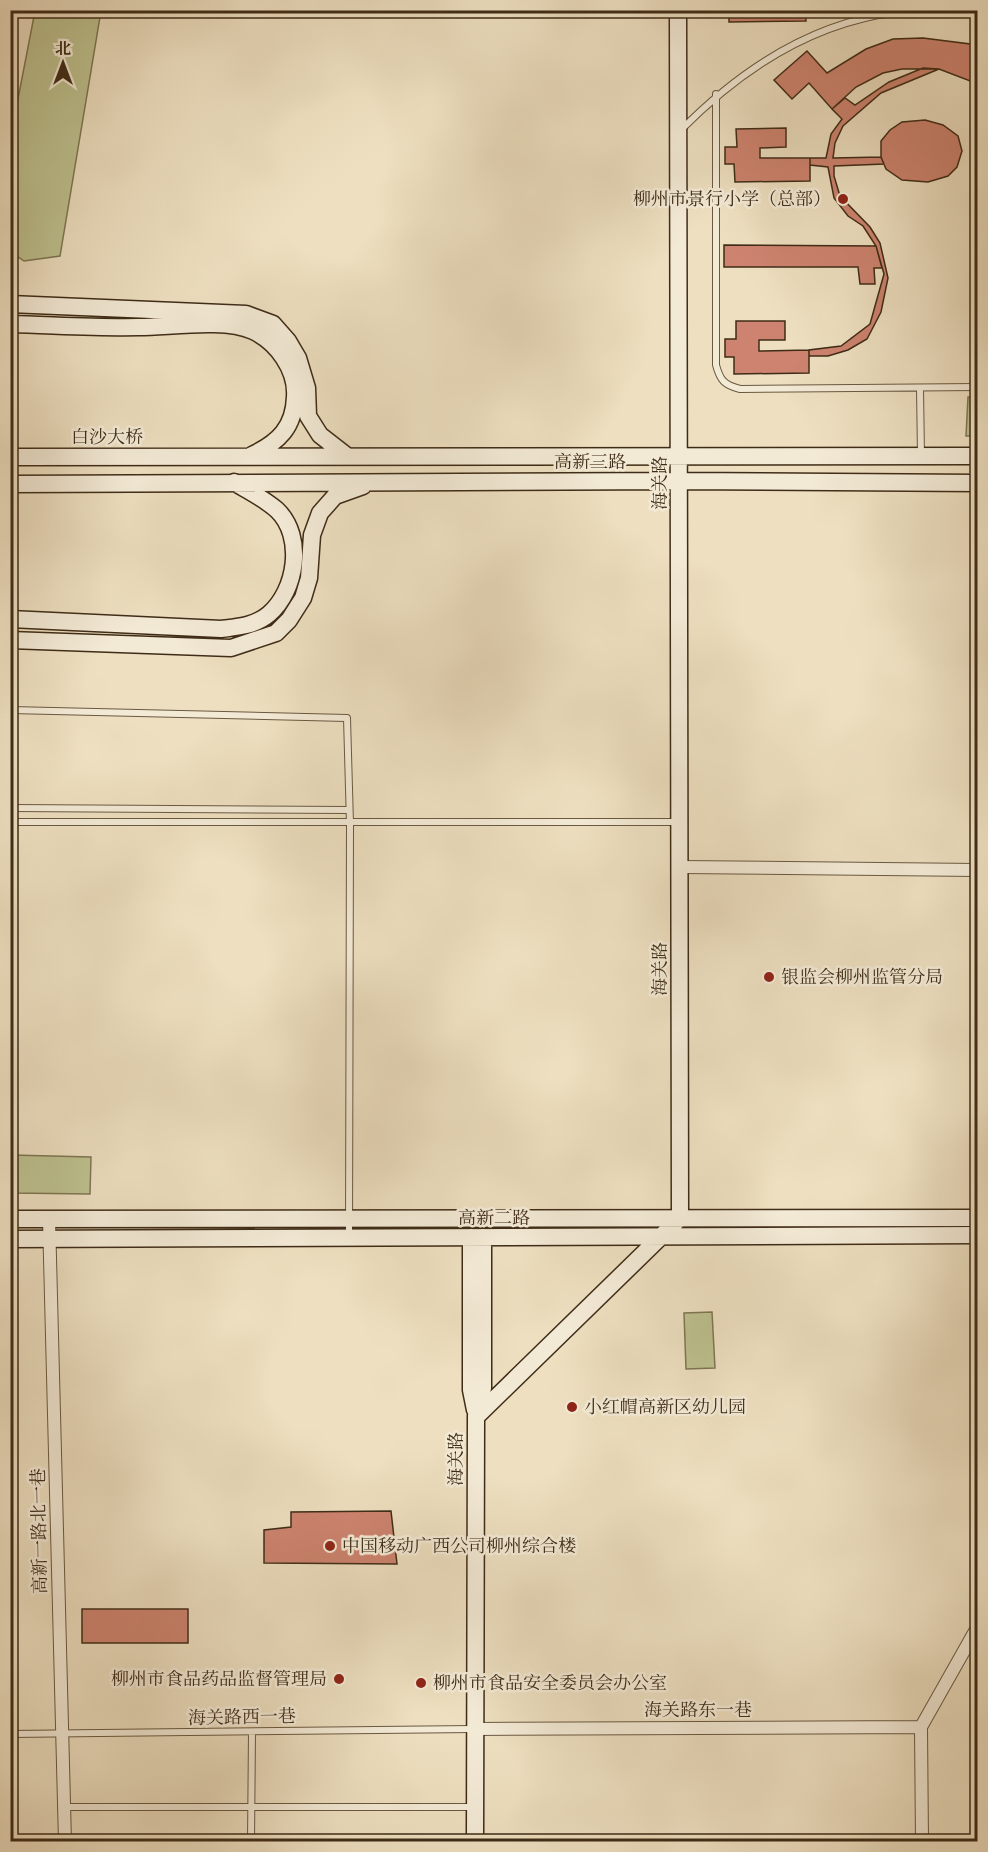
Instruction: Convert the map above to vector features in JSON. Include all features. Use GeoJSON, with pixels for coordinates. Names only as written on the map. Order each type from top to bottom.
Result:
{"type":"FeatureCollection","features":[{"type":"Feature","properties":{"kind":"street","name":"海关路"},"geometry":{"type":"LineString","coordinates":[[476,1842],[474,1729],[476,1417],[680,1218],[678,10]]}},
{"type":"Feature","properties":{"kind":"street"},"geometry":{"type":"LineString","coordinates":[[10,304],[246,314],[273,324],[288,341],[298,358],[307,388],[308,417],[320,435],[347,456]]}},
{"type":"Feature","properties":{"kind":"street"},"geometry":{"type":"LineString","coordinates":[[10,324],[137,327],[226,326],[252,330],[273,343],[284,359],[296,386],[291,422],[283,435],[251,455]]}},
{"type":"Feature","properties":{"kind":"street","name":"高新三路"},"geometry":{"type":"LineString","coordinates":[[203,455],[978,456]]}},
{"type":"Feature","properties":{"kind":"street","name":"白沙大桥"},"geometry":{"type":"LineString","coordinates":[[10,457],[203,455]]}},
{"type":"Feature","properties":{"kind":"street","name":"高新三路"},"geometry":{"type":"LineString","coordinates":[[10,484],[679,481],[978,483]]}},
{"type":"Feature","properties":{"kind":"street"},"geometry":{"type":"LineString","coordinates":[[10,619],[221,629],[245,626],[268,615],[287,593],[294,550],[290,530],[277,511],[234,482]]}},
{"type":"Feature","properties":{"kind":"street"},"geometry":{"type":"LineString","coordinates":[[10,640],[231,648],[276,633],[289,620],[303,598],[309,578],[312,535],[320,513],[335,496],[373,482]]}},
{"type":"Feature","properties":{"kind":"street"},"geometry":{"type":"LineString","coordinates":[[680,867],[978,870]]}},
{"type":"Feature","properties":{"kind":"street","name":"高新二路"},"geometry":{"type":"LineString","coordinates":[[10,1219],[978,1218]]}},
{"type":"Feature","properties":{"kind":"street","name":"高新一路北一巷"},"geometry":{"type":"LineString","coordinates":[[49,1219],[65,1842]]}},
{"type":"Feature","properties":{"kind":"street","name":"高新二路"},"geometry":{"type":"LineString","coordinates":[[10,1239],[978,1235]]}},
{"type":"Feature","properties":{"kind":"street"},"geometry":{"type":"LineString","coordinates":[[476,1417],[483,1388],[477,1237]]}},
{"type":"Feature","properties":{"kind":"street"},"geometry":{"type":"LineString","coordinates":[[922,1842],[921,1727],[978,1626]]}},
{"type":"Feature","properties":{"kind":"street","name":"海关路东一巷"},"geometry":{"type":"LineString","coordinates":[[474,1729],[921,1727]]}},
{"type":"Feature","properties":{"kind":"lane"},"geometry":{"type":"LineString","coordinates":[[678,132],[716,94],[792,45],[858,20],[899,11],[978,14]]}},
{"type":"Feature","properties":{"kind":"lane"},"geometry":{"type":"LineString","coordinates":[[716,94],[716,364],[719,378],[726,385],[740,389],[978,387]]}},
{"type":"Feature","properties":{"kind":"lane"},"geometry":{"type":"LineString","coordinates":[[920,388],[921,456]]}},
{"type":"Feature","properties":{"kind":"lane"},"geometry":{"type":"LineString","coordinates":[[10,710],[347,718],[350,824],[349,1238]]}},
{"type":"Feature","properties":{"kind":"lane"},"geometry":{"type":"LineString","coordinates":[[10,808],[349,810]]}},
{"type":"Feature","properties":{"kind":"lane"},"geometry":{"type":"LineString","coordinates":[[10,822],[350,824],[680,822]]}},
{"type":"Feature","properties":{"kind":"lane","name":"海关路西一巷"},"geometry":{"type":"LineString","coordinates":[[10,1734],[474,1729]]}},
{"type":"Feature","properties":{"kind":"lane"},"geometry":{"type":"LineString","coordinates":[[251,1842],[252,1732]]}},
{"type":"Feature","properties":{"kind":"lane"},"geometry":{"type":"LineString","coordinates":[[64,1807],[476,1808]]}},
{"type":"Feature","properties":{"kind":"green space"},"geometry":{"type":"Polygon","coordinates":[[[35,11],[101,11],[60,256],[24,261],[11,252],[11,135],[35,11]]]}},
{"type":"Feature","properties":{"kind":"green space"},"geometry":{"type":"Polygon","coordinates":[[[968,397],[977,397],[977,436],[966,436],[968,397]]]}},
{"type":"Feature","properties":{"kind":"green space"},"geometry":{"type":"Polygon","coordinates":[[[11,1155],[91,1157],[90,1194],[11,1193],[11,1155]]]}},
{"type":"Feature","properties":{"kind":"green space"},"geometry":{"type":"Polygon","coordinates":[[[712,1312],[715,1368],[686,1369],[684,1313],[712,1312]]]}},
{"type":"Feature","properties":{"kind":"building"},"geometry":{"type":"Polygon","coordinates":[[[729,10],[805,10],[806,21],[729,22],[729,10]]]}},
{"type":"Feature","properties":{"kind":"building"},"geometry":{"type":"Polygon","coordinates":[[[923,38],[978,45],[978,84],[939,69],[902,69],[883,73],[856,87],[832,109],[809,83],[792,99],[774,80],[807,51],[827,73],[866,49],[893,39],[923,38]]]}},
{"type":"Feature","properties":{"kind":"building"},"geometry":{"type":"Polygon","coordinates":[[[923,68],[939,69],[881,93],[843,126],[835,143],[833,158],[881,157],[884,164],[834,166],[834,176],[840,196],[870,227],[880,243],[888,278],[881,312],[867,339],[848,350],[828,356],[809,356],[809,350],[841,346],[870,324],[884,274],[876,246],[863,226],[848,216],[834,198],[828,167],[810,165],[810,158],[826,158],[831,134],[842,119],[832,109],[845,98],[855,105],[889,82],[923,68]]]}},
{"type":"Feature","properties":{"kind":"building"},"geometry":{"type":"Polygon","coordinates":[[[925,120],[943,125],[958,136],[962,151],[957,167],[948,176],[928,182],[902,180],[886,169],[881,157],[881,141],[890,130],[902,122],[925,120]]]}},
{"type":"Feature","properties":{"kind":"building"},"geometry":{"type":"Polygon","coordinates":[[[786,128],[786,147],[760,148],[760,158],[810,158],[810,181],[735,182],[734,164],[725,164],[725,147],[737,147],[736,129],[786,128]]]}},
{"type":"Feature","properties":{"kind":"building"},"geometry":{"type":"Polygon","coordinates":[[[724,245],[876,246],[882,268],[874,268],[875,284],[860,284],[858,267],[724,267],[724,245]]]}},
{"type":"Feature","properties":{"kind":"building"},"geometry":{"type":"Polygon","coordinates":[[[736,321],[785,321],[785,340],[759,340],[759,351],[809,350],[809,373],[734,374],[734,357],[725,357],[725,339],[736,339],[736,321]]]}},
{"type":"Feature","properties":{"kind":"building","name":"中国移动广西公司柳州综合楼"},"geometry":{"type":"Polygon","coordinates":[[[391,1511],[397,1564],[264,1563],[264,1530],[291,1527],[291,1512],[391,1511]]]}},
{"type":"Feature","properties":{"kind":"building"},"geometry":{"type":"Polygon","coordinates":[[[82,1609],[188,1609],[188,1643],[82,1643],[82,1609]]]}},
{"type":"Feature","properties":{"kind":"place","name":"柳州市景行小学（总部）"},"geometry":{"type":"Point","coordinates":[843,199]}},
{"type":"Feature","properties":{"kind":"place","name":"银监会柳州监管分局"},"geometry":{"type":"Point","coordinates":[769,977]}},
{"type":"Feature","properties":{"kind":"place","name":"小红帽高新区幼儿园"},"geometry":{"type":"Point","coordinates":[572,1407]}},
{"type":"Feature","properties":{"kind":"place","name":"中国移动广西公司柳州综合楼"},"geometry":{"type":"Point","coordinates":[330,1546]}},
{"type":"Feature","properties":{"kind":"place","name":"柳州市食品药品监督管理局"},"geometry":{"type":"Point","coordinates":[339,1679]}},
{"type":"Feature","properties":{"kind":"place","name":"柳州市食品安全委员会办公室"},"geometry":{"type":"Point","coordinates":[421,1683]}}]}
